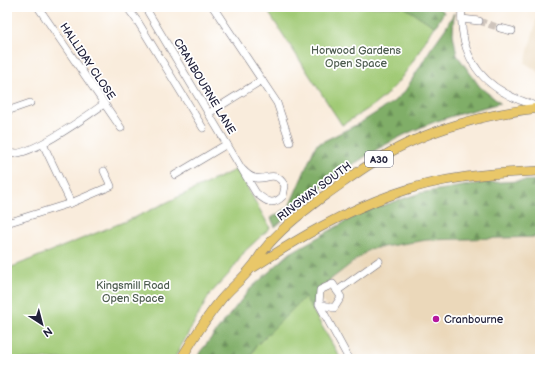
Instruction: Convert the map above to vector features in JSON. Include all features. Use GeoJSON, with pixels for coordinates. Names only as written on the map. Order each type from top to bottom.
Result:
{"type":"FeatureCollection","features":[{"type":"Feature","properties":{"kind":"main road","name":"RINGWAY SOUTH"},"geometry":{"type":"LineString","coordinates":[[181,359],[212,311],[251,268],[263,250],[304,211],[340,184],[382,156],[417,139],[451,126],[512,112],[540,108]]}},
{"type":"Feature","properties":{"kind":"main road","name":"RINGWAY SOUTH"},"geometry":{"type":"LineString","coordinates":[[251,268],[326,223],[360,206],[395,193],[423,185],[455,179],[497,173],[540,171]]}},
{"type":"Feature","properties":{"kind":"street","name":"HALLIDAY CLOSE"},"geometry":{"type":"LineString","coordinates":[[38,7],[121,128]]}},
{"type":"Feature","properties":{"kind":"street"},"geometry":{"type":"LineString","coordinates":[[127,7],[138,22],[203,128]]}},
{"type":"Feature","properties":{"kind":"street","name":"CRANBOURNE LANE"},"geometry":{"type":"LineString","coordinates":[[144,7],[209,113],[253,189],[264,200],[269,202],[275,202],[283,196],[285,186],[280,178],[271,176],[260,179],[251,177],[243,170]]}},
{"type":"Feature","properties":{"kind":"street"},"geometry":{"type":"LineString","coordinates":[[213,7],[277,103],[290,142]]}},
{"type":"Feature","properties":{"kind":"street"},"geometry":{"type":"LineString","coordinates":[[462,7],[462,31],[466,48],[472,63],[478,71],[505,94],[540,108]]}},
{"type":"Feature","properties":{"kind":"street"},"geometry":{"type":"LineString","coordinates":[[138,22],[149,14]]}},
{"type":"Feature","properties":{"kind":"street"},"geometry":{"type":"LineString","coordinates":[[462,19],[478,21]]}},
{"type":"Feature","properties":{"kind":"street"},"geometry":{"type":"LineString","coordinates":[[500,28],[512,31]]}},
{"type":"Feature","properties":{"kind":"street"},"geometry":{"type":"LineString","coordinates":[[209,113],[262,80]]}},
{"type":"Feature","properties":{"kind":"street"},"geometry":{"type":"LineString","coordinates":[[7,111],[30,103]]}},
{"type":"Feature","properties":{"kind":"street"},"geometry":{"type":"LineString","coordinates":[[7,153],[14,154],[43,144],[104,104]]}},
{"type":"Feature","properties":{"kind":"street"},"geometry":{"type":"LineString","coordinates":[[43,144],[71,203]]}},
{"type":"Feature","properties":{"kind":"street"},"geometry":{"type":"LineString","coordinates":[[175,175],[227,144]]}},
{"type":"Feature","properties":{"kind":"street"},"geometry":{"type":"LineString","coordinates":[[7,219],[10,222],[71,203],[111,186],[104,171]]}},
{"type":"Feature","properties":{"kind":"street"},"geometry":{"type":"LineString","coordinates":[[337,291],[380,261]]}},
{"type":"Feature","properties":{"kind":"street"},"geometry":{"type":"LineString","coordinates":[[319,304],[334,308],[341,297],[333,284],[320,290],[319,304],[349,359]]}},
{"type":"Feature","properties":{"kind":"shaded area"},"geometry":{"type":"Polygon","coordinates":[[[540,7],[540,73],[525,63],[540,7]]]}},
{"type":"Feature","properties":{"kind":"shaded area","name":"Cranbourne"},"geometry":{"type":"Polygon","coordinates":[[[540,237],[540,348],[538,359],[353,359],[317,290],[370,249],[427,240],[540,237]]]}},
{"type":"Feature","properties":{"kind":"green space","name":"Horwood Gardens Open Space"},"geometry":{"type":"Polygon","coordinates":[[[265,7],[404,7],[434,26],[397,84],[385,96],[361,114],[342,125],[265,7]]]}},
{"type":"Feature","properties":{"kind":"green space"},"geometry":{"type":"Polygon","coordinates":[[[380,7],[437,7],[444,12],[435,27],[395,8],[421,51],[402,64],[380,7]]]}},
{"type":"Feature","properties":{"kind":"green space"},"geometry":{"type":"Polygon","coordinates":[[[454,13],[453,34],[457,55],[480,87],[500,103],[433,122],[403,135],[383,146],[345,170],[275,227],[271,218],[289,207],[316,145],[360,123],[393,102],[405,91],[454,13]]]}},
{"type":"Feature","properties":{"kind":"green space","name":"Kingsmill Road Open Space"},"geometry":{"type":"Polygon","coordinates":[[[237,169],[270,228],[245,251],[229,274],[210,294],[174,359],[7,359],[7,269],[136,217],[237,169]]]}},
{"type":"Feature","properties":{"kind":"green space"},"geometry":{"type":"Polygon","coordinates":[[[540,180],[540,237],[427,240],[370,249],[317,290],[312,316],[256,346],[249,359],[197,359],[200,352],[250,289],[290,253],[361,213],[420,193],[482,183],[540,180]]]}},
{"type":"Feature","properties":{"kind":"green space"},"geometry":{"type":"Polygon","coordinates":[[[305,297],[341,359],[249,359],[256,346],[305,297]]]}},
{"type":"Feature","properties":{"kind":"tunnel"},"geometry":{"type":"LineString","coordinates":[[479,21],[500,28]]}},
{"type":"Feature","properties":{"kind":"place","name":"Cranbourne"},"geometry":{"type":"Point","coordinates":[436,319]}}]}
